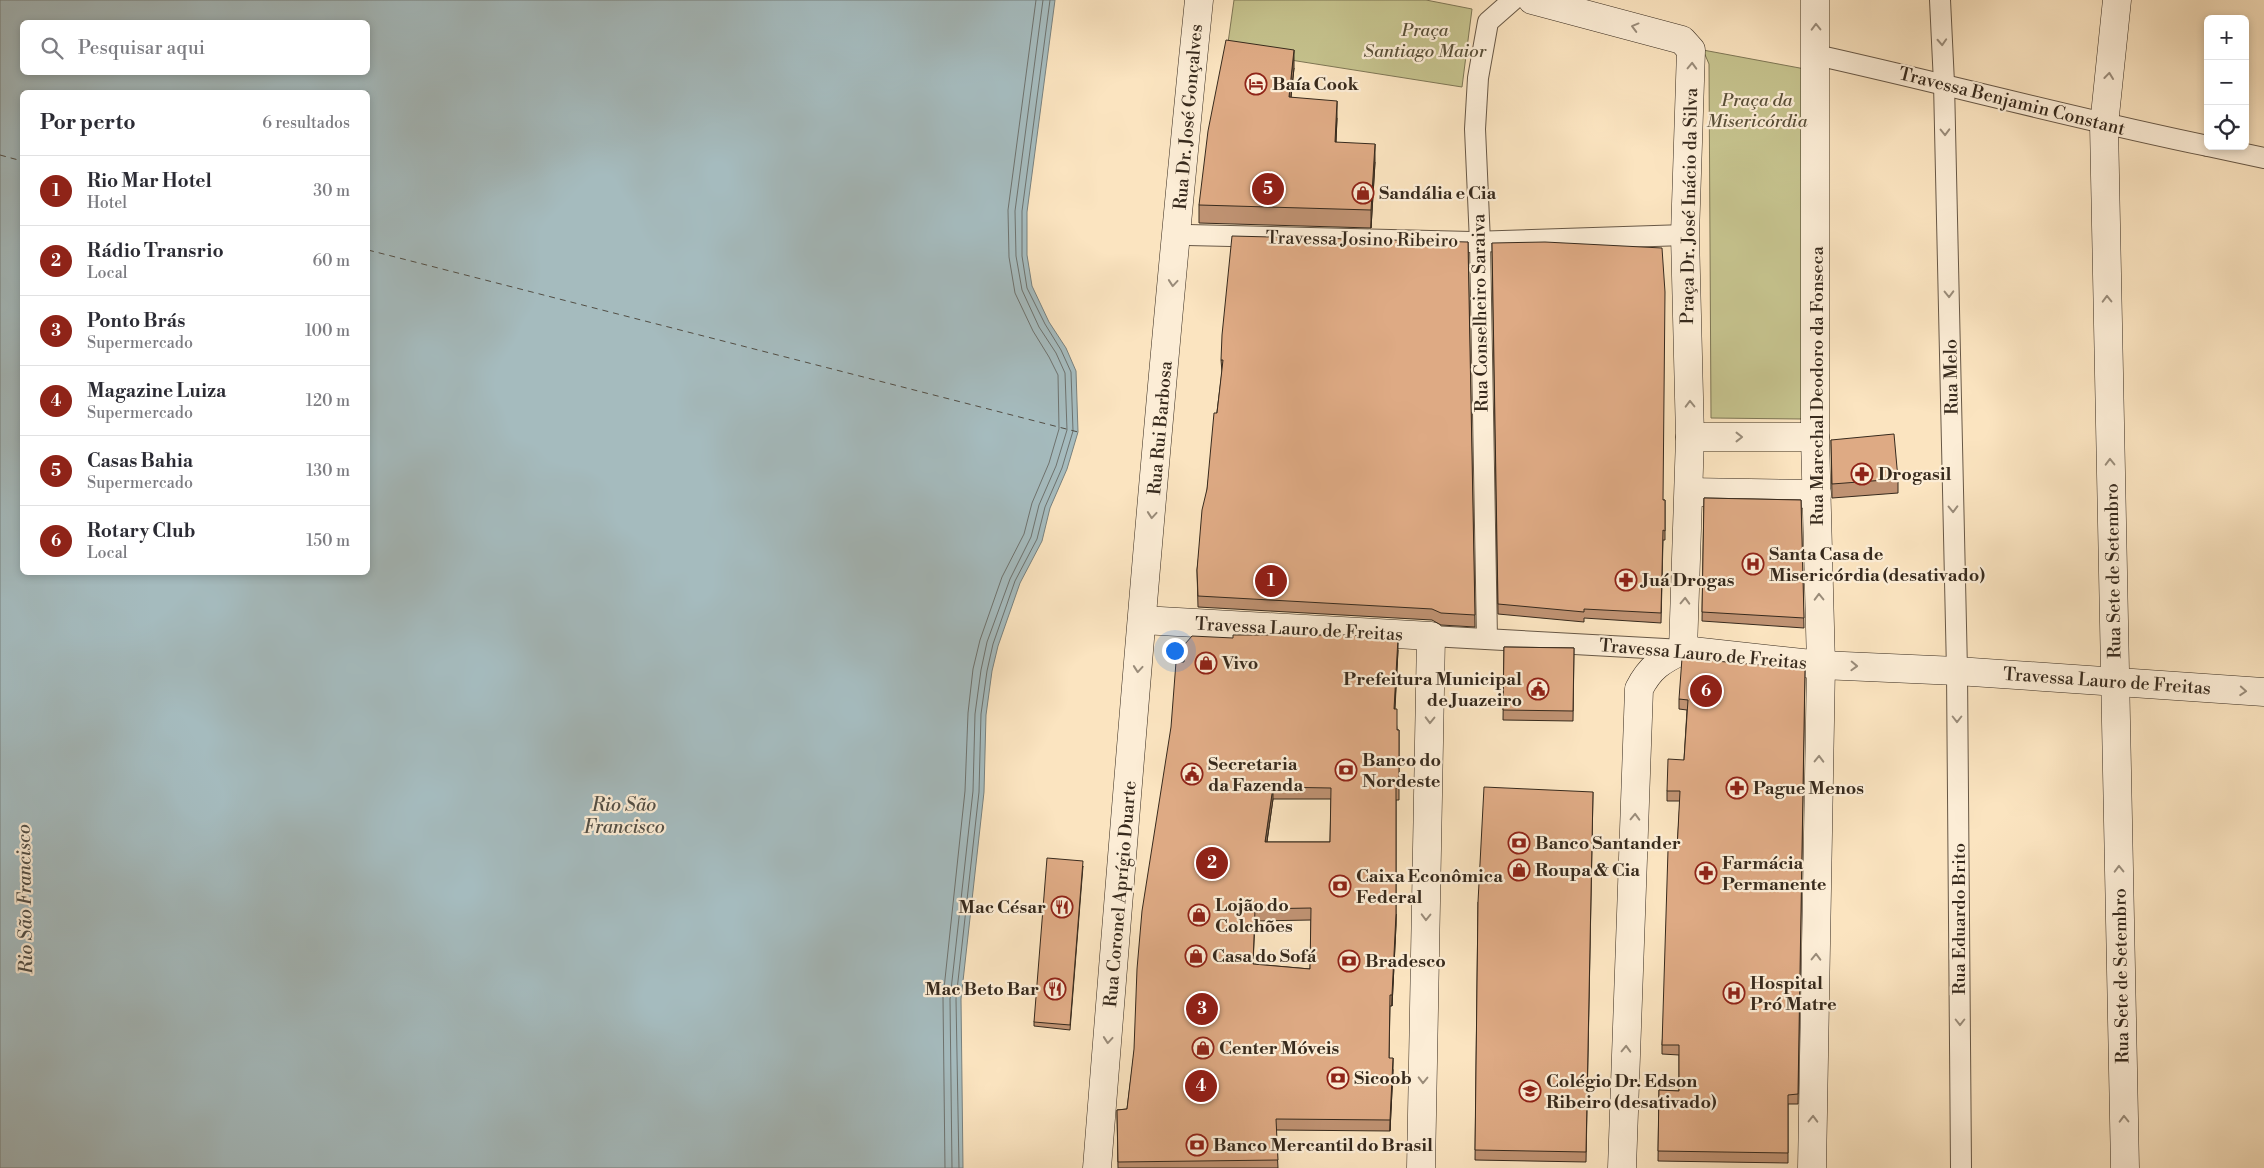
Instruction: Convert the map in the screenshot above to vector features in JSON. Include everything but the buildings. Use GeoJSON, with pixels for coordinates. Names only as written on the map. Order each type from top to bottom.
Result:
{"type":"FeatureCollection","features":[{"type":"Feature","properties":{"kind":"street","name":"Rua Dr. José Gonçalves"},"geometry":{"type":"LineString","coordinates":[[1183,235],[1184,150],[1199,0]]}},
{"type":"Feature","properties":{"kind":"street","name":"Rua Conselheiro Saraiva"},"geometry":{"type":"LineString","coordinates":[[1487,639],[1480,242],[1475,129],[1478,78],[1488,22],[1514,0]]}},
{"type":"Feature","properties":{"kind":"street","name":"Praça Dr. José Inácio da Silva"},"geometry":{"type":"LineString","coordinates":[[1532,0],[1682,40],[1687,44],[1692,55],[1685,235],[1690,437],[1683,650]]}},
{"type":"Feature","properties":{"kind":"street","name":"Rua Marechal Deodoro da Fonseca"},"geometry":{"type":"LineString","coordinates":[[1812,1168],[1821,665],[1815,437],[1815,0]]}},
{"type":"Feature","properties":{"kind":"street","name":"Rua Melo"},"geometry":{"type":"LineString","coordinates":[[1940,0],[1944,83],[1957,670]]}},
{"type":"Feature","properties":{"kind":"street","name":"Rua Sete de Setembro"},"geometry":{"type":"LineString","coordinates":[[2117,0],[2104,124],[2125,1168]]}},
{"type":"Feature","properties":{"kind":"street","name":"Travessa Benjamin Constant"},"geometry":{"type":"LineString","coordinates":[[1816,54],[1944,83],[2104,124],[2204,145]]}},
{"type":"Feature","properties":{"kind":"street","name":"Travessa Benjamin Constant"},"geometry":{"type":"LineString","coordinates":[[2227,150],[2264,158]]}},
{"type":"Feature","properties":{"kind":"street","name":"Travessa Josino Ribeiro"},"geometry":{"type":"LineString","coordinates":[[1183,235],[1480,242],[1685,235]]}},
{"type":"Feature","properties":{"kind":"street","name":"Rua Rui Barbosa"},"geometry":{"type":"LineString","coordinates":[[1142,620],[1183,235]]}},
{"type":"Feature","properties":{"kind":"street"},"geometry":{"type":"LineString","coordinates":[[1690,437],[1815,437]]}},
{"type":"Feature","properties":{"kind":"street"},"geometry":{"type":"LineString","coordinates":[[1689,492],[1817,494]]}},
{"type":"Feature","properties":{"kind":"street","name":"Travessa Lauro de Freitas"},"geometry":{"type":"LineString","coordinates":[[1142,620],[1683,650],[1821,665],[1957,670],[2264,692]]}},
{"type":"Feature","properties":{"kind":"street","name":"Rua Coronel Aprígio Duarte"},"geometry":{"type":"LineString","coordinates":[[1097,1168],[1142,620]]}},
{"type":"Feature","properties":{"kind":"street"},"geometry":{"type":"LineString","coordinates":[[1421,1168],[1431,636]]}},
{"type":"Feature","properties":{"kind":"street"},"geometry":{"type":"LineString","coordinates":[[1622,1168],[1639,689],[1646,676],[1655,666],[1683,650]]}},
{"type":"Feature","properties":{"kind":"street","name":"Rua Eduardo Brito"},"geometry":{"type":"LineString","coordinates":[[1957,670],[1961,1168]]}},
{"type":"Feature","properties":{"kind":"green space","name":"Praça Santiago Maior"},"geometry":{"type":"Polygon","coordinates":[[[1234,0],[1426,0],[1472,9],[1462,87],[1227,50],[1234,0]]]}},
{"type":"Feature","properties":{"kind":"green space","name":"Praça da Misericórdia"},"geometry":{"type":"Polygon","coordinates":[[[1703,50],[1805,69],[1802,419],[1711,418],[1709,64],[1703,50]]]}},
{"type":"Feature","properties":{"kind":"water","name":"Rio São Francisco"},"geometry":{"type":"Polygon","coordinates":[[[0,0],[1055,0],[1027,212],[1027,255],[1032,286],[1049,322],[1066,348],[1076,371],[1078,432],[1067,469],[1050,508],[1042,541],[1020,583],[998,646],[992,671],[986,715],[984,792],[961,999],[963,1168],[0,1168],[0,0]]]}},
{"type":"Feature","properties":{"kind":"ferry route"},"geometry":{"type":"LineString","coordinates":[[0,155],[20,160]]}},
{"type":"Feature","properties":{"kind":"ferry route"},"geometry":{"type":"LineString","coordinates":[[370,251],[1078,432]]}},
{"type":"Feature","properties":{"kind":"place","name":"Baía Cook"},"geometry":{"type":"Point","coordinates":[1256,84]}},
{"type":"Feature","properties":{"kind":"place","name":"Casas Bahia"},"geometry":{"type":"Point","coordinates":[1268,189]}},
{"type":"Feature","properties":{"kind":"place","name":"Sandália e Cia"},"geometry":{"type":"Point","coordinates":[1363,193]}},
{"type":"Feature","properties":{"kind":"place","name":"Drogasil"},"geometry":{"type":"Point","coordinates":[1862,474]}},
{"type":"Feature","properties":{"kind":"place","name":"Santa Casa de Misericórdia (desativado)"},"geometry":{"type":"Point","coordinates":[1753,564]}},
{"type":"Feature","properties":{"kind":"place","name":"Juá Drogas"},"geometry":{"type":"Point","coordinates":[1626,580]}},
{"type":"Feature","properties":{"kind":"place","name":"Rio Mar Hotel"},"geometry":{"type":"Point","coordinates":[1271,581]}},
{"type":"Feature","properties":{"kind":"place","name":"Vivo"},"geometry":{"type":"Point","coordinates":[1206,663]}},
{"type":"Feature","properties":{"kind":"place","name":"Prefeitura Municipal de Juazeiro"},"geometry":{"type":"Point","coordinates":[1538,689]}},
{"type":"Feature","properties":{"kind":"place","name":"Rotary Club"},"geometry":{"type":"Point","coordinates":[1706,691]}},
{"type":"Feature","properties":{"kind":"place","name":"Banco do Nordeste"},"geometry":{"type":"Point","coordinates":[1346,770]}},
{"type":"Feature","properties":{"kind":"place","name":"Secretaria da Fazenda"},"geometry":{"type":"Point","coordinates":[1192,774]}},
{"type":"Feature","properties":{"kind":"place","name":"Pague Menos"},"geometry":{"type":"Point","coordinates":[1737,788]}},
{"type":"Feature","properties":{"kind":"place","name":"Banco Santander"},"geometry":{"type":"Point","coordinates":[1519,843]}},
{"type":"Feature","properties":{"kind":"place","name":"Rádio Transrio"},"geometry":{"type":"Point","coordinates":[1212,863]}},
{"type":"Feature","properties":{"kind":"place","name":"Roupa & Cia"},"geometry":{"type":"Point","coordinates":[1519,870]}},
{"type":"Feature","properties":{"kind":"place","name":"Farmácia Permanente"},"geometry":{"type":"Point","coordinates":[1706,873]}},
{"type":"Feature","properties":{"kind":"place","name":"Caixa Econômica Federal"},"geometry":{"type":"Point","coordinates":[1340,886]}},
{"type":"Feature","properties":{"kind":"place","name":"Mac César"},"geometry":{"type":"Point","coordinates":[1062,907]}},
{"type":"Feature","properties":{"kind":"place","name":"Lojão do Colchões"},"geometry":{"type":"Point","coordinates":[1199,915]}},
{"type":"Feature","properties":{"kind":"place","name":"Casa do Sofá"},"geometry":{"type":"Point","coordinates":[1196,956]}},
{"type":"Feature","properties":{"kind":"place","name":"Bradesco"},"geometry":{"type":"Point","coordinates":[1349,961]}},
{"type":"Feature","properties":{"kind":"place","name":"Mac Beto Bar"},"geometry":{"type":"Point","coordinates":[1055,989]}},
{"type":"Feature","properties":{"kind":"place","name":"Hospital Pró Matre"},"geometry":{"type":"Point","coordinates":[1734,993]}},
{"type":"Feature","properties":{"kind":"place","name":"Ponto Brás"},"geometry":{"type":"Point","coordinates":[1202,1009]}},
{"type":"Feature","properties":{"kind":"place","name":"Center Móveis"},"geometry":{"type":"Point","coordinates":[1203,1048]}},
{"type":"Feature","properties":{"kind":"place","name":"Sicoob"},"geometry":{"type":"Point","coordinates":[1338,1078]}},
{"type":"Feature","properties":{"kind":"place","name":"Magazine Luiza"},"geometry":{"type":"Point","coordinates":[1201,1086]}},
{"type":"Feature","properties":{"kind":"place","name":"Colégio Dr. Edson Ribeiro (desativado)"},"geometry":{"type":"Point","coordinates":[1530,1091]}},
{"type":"Feature","properties":{"kind":"place","name":"Banco Mercantil do Brasil"},"geometry":{"type":"Point","coordinates":[1197,1145]}}]}
